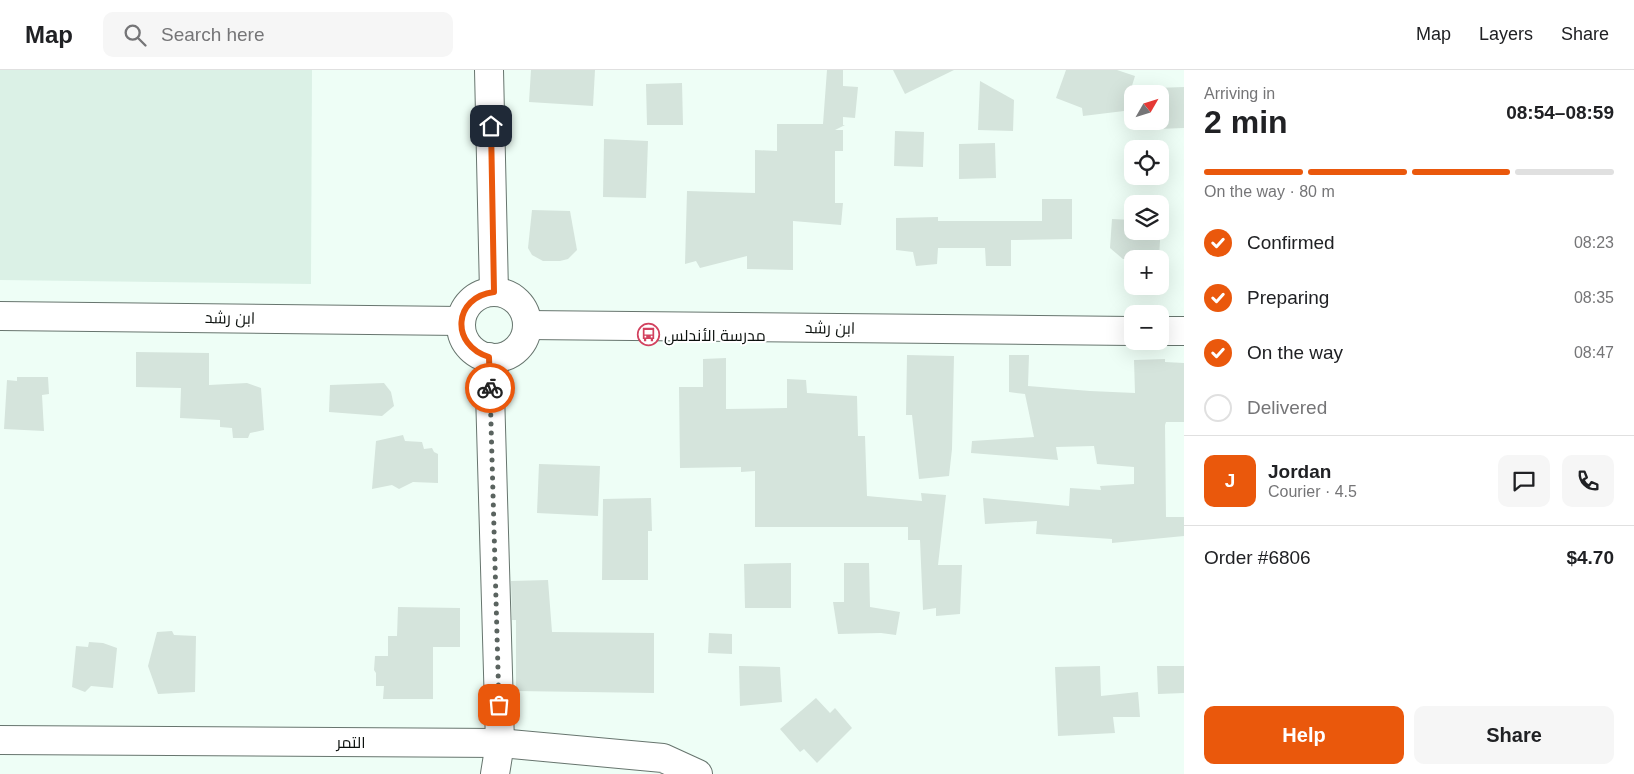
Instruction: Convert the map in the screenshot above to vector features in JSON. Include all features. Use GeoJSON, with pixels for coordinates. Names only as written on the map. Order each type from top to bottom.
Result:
{"type":"FeatureCollection","features":[{"type":"Feature","properties":{"kind":"street"},"geometry":{"type":"LineString","coordinates":[[490,70],[494,292]]}},
{"type":"Feature","properties":{"kind":"street"},"geometry":{"type":"LineString","coordinates":[[494,292],[504,294],[520,306],[525,315],[527,325],[525,336],[519,346],[511,353],[500,357],[489,357],[471,349],[465,341],[461,321],[469,304],[476,297],[494,292]]}},
{"type":"Feature","properties":{"kind":"street","name":"ابن رشد"},"geometry":{"type":"LineString","coordinates":[[0,316],[461,321]]}},
{"type":"Feature","properties":{"kind":"street","name":"ابن رشد"},"geometry":{"type":"LineString","coordinates":[[527,325],[1124,330]]}},
{"type":"Feature","properties":{"kind":"street"},"geometry":{"type":"LineString","coordinates":[[1169,331],[1184,331]]}},
{"type":"Feature","properties":{"kind":"street"},"geometry":{"type":"LineString","coordinates":[[489,357],[500,743],[494,774]]}},
{"type":"Feature","properties":{"kind":"street","name":"التمر"},"geometry":{"type":"LineString","coordinates":[[0,740],[500,743],[663,758],[698,774]]}},
{"type":"Feature","properties":{"kind":"shaded area"},"geometry":{"type":"Polygon","coordinates":[[[0,70],[312,70],[311,284],[0,280],[0,70]]]}},
{"type":"Feature","properties":{"kind":"building"},"geometry":{"type":"Polygon","coordinates":[[[531,70],[595,70],[593,106],[529,102],[531,70]]]}},
{"type":"Feature","properties":{"kind":"building"},"geometry":{"type":"Polygon","coordinates":[[[827,70],[843,70],[843,86],[858,87],[855,118],[843,117],[843,125],[845,125],[835,130],[843,130],[843,151],[835,151],[835,203],[843,203],[841,225],[793,221],[793,270],[747,269],[747,256],[700,268],[696,261],[685,264],[687,191],[755,193],[755,150],[777,151],[777,124],[823,124],[827,70]]]}},
{"type":"Feature","properties":{"kind":"building"},"geometry":{"type":"Polygon","coordinates":[[[893,70],[954,70],[905,94],[893,70]]]}},
{"type":"Feature","properties":{"kind":"building"},"geometry":{"type":"Polygon","coordinates":[[[1066,70],[1117,70],[1135,76],[1132,85],[1124,85],[1124,111],[1083,116],[1082,108],[1056,98],[1066,70]]]}},
{"type":"Feature","properties":{"kind":"building"},"geometry":{"type":"Polygon","coordinates":[[[980,81],[1014,100],[1013,131],[978,130],[980,81]]]}},
{"type":"Feature","properties":{"kind":"building"},"geometry":{"type":"Polygon","coordinates":[[[682,83],[683,125],[647,125],[646,84],[682,83]]]}},
{"type":"Feature","properties":{"kind":"building"},"geometry":{"type":"Polygon","coordinates":[[[1184,87],[1184,128],[1169,129],[1169,88],[1184,87]]]}},
{"type":"Feature","properties":{"kind":"building"},"geometry":{"type":"Polygon","coordinates":[[[895,131],[924,132],[923,167],[894,166],[895,131]]]}},
{"type":"Feature","properties":{"kind":"building"},"geometry":{"type":"Polygon","coordinates":[[[604,139],[648,141],[646,198],[603,197],[604,139]]]}},
{"type":"Feature","properties":{"kind":"building"},"geometry":{"type":"Polygon","coordinates":[[[995,143],[996,178],[959,179],[959,144],[995,143]]]}},
{"type":"Feature","properties":{"kind":"building"},"geometry":{"type":"Polygon","coordinates":[[[1042,199],[1072,199],[1072,239],[1011,240],[1011,266],[986,266],[985,248],[938,248],[937,264],[916,266],[913,252],[896,250],[896,218],[938,217],[938,221],[1042,221],[1042,199]]]}},
{"type":"Feature","properties":{"kind":"building"},"geometry":{"type":"Polygon","coordinates":[[[532,210],[570,211],[577,250],[568,259],[543,261],[532,255],[528,248],[532,210]]]}},
{"type":"Feature","properties":{"kind":"building"},"geometry":{"type":"Polygon","coordinates":[[[1112,219],[1124,220],[1124,240],[1160,240],[1159,250],[1124,250],[1124,259],[1110,248],[1112,219]]]}},
{"type":"Feature","properties":{"kind":"building"},"geometry":{"type":"Polygon","coordinates":[[[136,352],[209,353],[209,385],[247,383],[261,388],[264,430],[250,433],[248,438],[233,438],[232,428],[220,427],[220,420],[180,418],[181,388],[136,387],[136,352]]]}},
{"type":"Feature","properties":{"kind":"building"},"geometry":{"type":"Polygon","coordinates":[[[907,355],[954,356],[952,449],[949,476],[919,479],[912,415],[906,415],[907,355]]]}},
{"type":"Feature","properties":{"kind":"building"},"geometry":{"type":"Polygon","coordinates":[[[1009,355],[1029,355],[1028,386],[1090,391],[1135,393],[1134,360],[1165,359],[1165,362],[1184,363],[1184,422],[1166,422],[1165,425],[1166,517],[1184,517],[1184,536],[1112,543],[1112,539],[1036,534],[1037,521],[985,524],[983,498],[1069,506],[1070,488],[1101,490],[1100,486],[1134,484],[1134,467],[1097,464],[1094,446],[1056,447],[1058,460],[971,453],[972,441],[1034,437],[1025,394],[1009,392],[1009,355]]]}},
{"type":"Feature","properties":{"kind":"building"},"geometry":{"type":"Polygon","coordinates":[[[726,358],[726,409],[787,408],[787,379],[806,380],[807,393],[857,396],[858,436],[865,436],[867,496],[922,501],[921,493],[946,495],[938,565],[962,565],[960,614],[936,616],[936,608],[923,610],[920,540],[908,540],[908,527],[755,527],[755,471],[741,472],[741,467],[680,468],[679,387],[703,387],[703,359],[726,358]]]}},
{"type":"Feature","properties":{"kind":"building"},"geometry":{"type":"Polygon","coordinates":[[[17,377],[48,377],[49,394],[42,395],[44,431],[4,429],[7,380],[17,381],[17,377]]]}},
{"type":"Feature","properties":{"kind":"building"},"geometry":{"type":"Polygon","coordinates":[[[384,383],[391,392],[394,406],[382,416],[329,412],[330,385],[384,383]]]}},
{"type":"Feature","properties":{"kind":"building"},"geometry":{"type":"Polygon","coordinates":[[[403,435],[405,441],[422,442],[424,449],[432,448],[438,454],[438,483],[413,482],[399,489],[392,485],[372,489],[376,441],[403,435]]]}},
{"type":"Feature","properties":{"kind":"building"},"geometry":{"type":"Polygon","coordinates":[[[539,464],[600,466],[598,516],[537,513],[539,464]]]}},
{"type":"Feature","properties":{"kind":"building"},"geometry":{"type":"Polygon","coordinates":[[[651,498],[652,531],[648,531],[648,580],[602,580],[603,499],[651,498]]]}},
{"type":"Feature","properties":{"kind":"building"},"geometry":{"type":"Polygon","coordinates":[[[791,563],[791,608],[745,608],[744,564],[791,563]]]}},
{"type":"Feature","properties":{"kind":"building"},"geometry":{"type":"Polygon","coordinates":[[[844,563],[869,563],[870,607],[900,612],[896,635],[881,633],[838,634],[833,602],[844,602],[844,563]]]}},
{"type":"Feature","properties":{"kind":"building"},"geometry":{"type":"Polygon","coordinates":[[[548,580],[552,632],[654,633],[654,693],[516,691],[516,620],[512,620],[511,581],[548,580]]]}},
{"type":"Feature","properties":{"kind":"building"},"geometry":{"type":"Polygon","coordinates":[[[398,607],[460,608],[460,647],[433,647],[433,699],[383,699],[384,686],[376,686],[375,656],[388,656],[388,636],[397,636],[398,607]]]}},
{"type":"Feature","properties":{"kind":"building"},"geometry":{"type":"Polygon","coordinates":[[[172,631],[174,635],[196,636],[195,692],[158,694],[148,666],[157,632],[172,631]]]}},
{"type":"Feature","properties":{"kind":"building"},"geometry":{"type":"Polygon","coordinates":[[[709,633],[732,634],[732,654],[708,653],[709,633]]]}},
{"type":"Feature","properties":{"kind":"building"},"geometry":{"type":"Polygon","coordinates":[[[89,642],[103,643],[117,648],[113,688],[91,686],[85,692],[72,687],[76,646],[88,647],[89,642]]]}},
{"type":"Feature","properties":{"kind":"building"},"geometry":{"type":"Polygon","coordinates":[[[739,666],[780,667],[782,702],[740,706],[739,666]]]}},
{"type":"Feature","properties":{"kind":"building"},"geometry":{"type":"Polygon","coordinates":[[[1100,666],[1101,696],[1138,692],[1140,717],[1113,717],[1115,733],[1058,736],[1055,667],[1100,666]]]}},
{"type":"Feature","properties":{"kind":"building"},"geometry":{"type":"Polygon","coordinates":[[[1157,666],[1184,666],[1184,693],[1158,694],[1157,666]]]}},
{"type":"Feature","properties":{"kind":"building"},"geometry":{"type":"Polygon","coordinates":[[[816,698],[830,713],[835,708],[852,728],[817,763],[804,749],[800,752],[780,729],[816,698]]]}},
{"type":"Feature","properties":{"kind":"way so far"},"geometry":{"type":"LineString","coordinates":[[490,388],[499,705]]}},
{"type":"Feature","properties":{"kind":"place","name":"مدرسة الأندلس"},"geometry":{"type":"Point","coordinates":[648,335]}},
{"type":"Feature","properties":{"kind":"route"},"geometry":{"type":"LineString","coordinates":[[490,388],[489,357],[471,349],[465,341],[461,321],[464,312],[476,297],[494,292],[491,126]]}}]}
